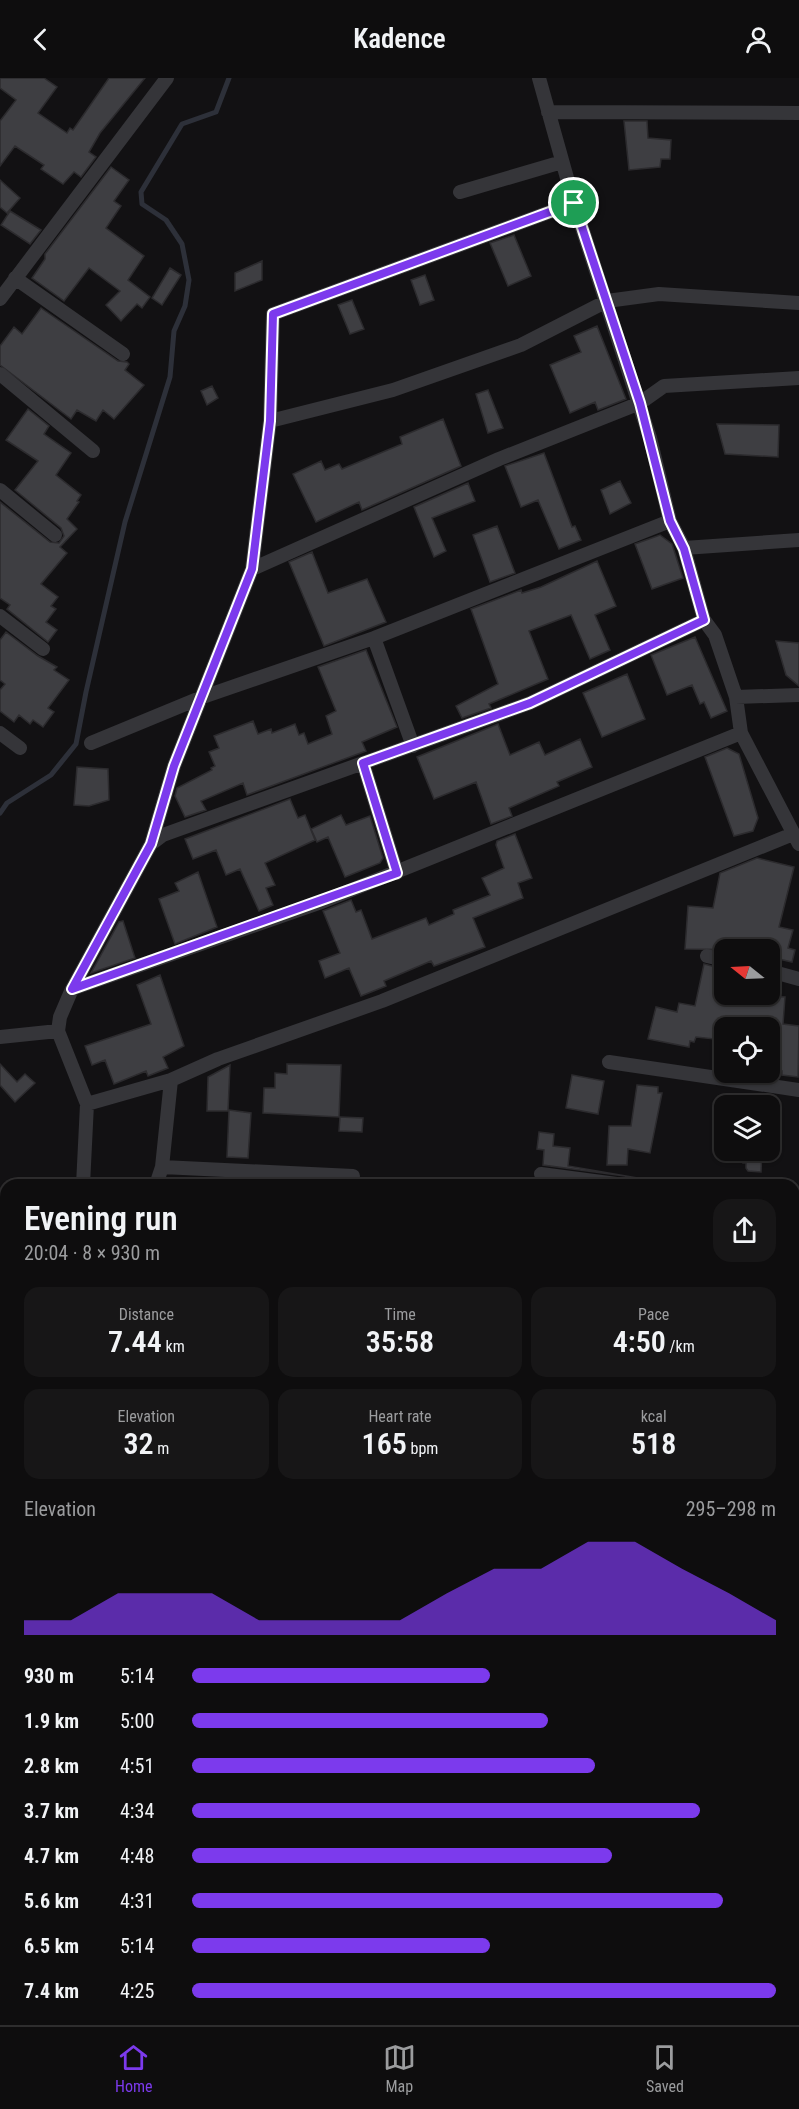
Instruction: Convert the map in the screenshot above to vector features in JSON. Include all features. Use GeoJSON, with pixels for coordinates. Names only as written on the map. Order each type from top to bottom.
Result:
{"type":"FeatureCollection","features":[{"type":"Feature","properties":{"kind":"street"},"geometry":{"type":"LineString","coordinates":[[0,299],[167,78]]}},
{"type":"Feature","properties":{"kind":"street"},"geometry":{"type":"LineString","coordinates":[[87,1104],[171,1080],[218,1059],[382,1001],[796,839],[741,732],[736,697],[715,635],[704,620],[684,549],[670,521],[640,403],[574,203],[539,78]]}},
{"type":"Feature","properties":{"kind":"street"},"geometry":{"type":"LineString","coordinates":[[548,112],[799,112]]}},
{"type":"Feature","properties":{"kind":"street"},"geometry":{"type":"LineString","coordinates":[[460,192],[562,162]]}},
{"type":"Feature","properties":{"kind":"street"},"geometry":{"type":"LineString","coordinates":[[83,1179],[87,1104],[58,1031],[60,1017],[72,989],[151,844],[174,766],[252,569],[270,421],[273,314],[574,203]]}},
{"type":"Feature","properties":{"kind":"street"},"geometry":{"type":"LineString","coordinates":[[15,278],[123,354]]}},
{"type":"Feature","properties":{"kind":"street"},"geometry":{"type":"LineString","coordinates":[[270,421],[393,390],[521,345],[607,301],[660,294],[799,303]]}},
{"type":"Feature","properties":{"kind":"street"},"geometry":{"type":"LineString","coordinates":[[0,374],[93,451]]}},
{"type":"Feature","properties":{"kind":"street"},"geometry":{"type":"LineString","coordinates":[[252,569],[500,459],[640,403],[664,386],[799,378]]}},
{"type":"Feature","properties":{"kind":"street"},"geometry":{"type":"LineString","coordinates":[[0,490],[55,536]]}},
{"type":"Feature","properties":{"kind":"street"},"geometry":{"type":"LineString","coordinates":[[91,743],[200,698],[374,638],[670,521]]}},
{"type":"Feature","properties":{"kind":"street"},"geometry":{"type":"LineString","coordinates":[[684,549],[799,540]]}},
{"type":"Feature","properties":{"kind":"street"},"geometry":{"type":"LineString","coordinates":[[0,616],[43,649]]}},
{"type":"Feature","properties":{"kind":"street"},"geometry":{"type":"LineString","coordinates":[[151,844],[163,835],[530,703],[704,620]]}},
{"type":"Feature","properties":{"kind":"street"},"geometry":{"type":"LineString","coordinates":[[374,638],[413,746]]}},
{"type":"Feature","properties":{"kind":"street"},"geometry":{"type":"LineString","coordinates":[[736,697],[799,694]]}},
{"type":"Feature","properties":{"kind":"street"},"geometry":{"type":"LineString","coordinates":[[72,989],[397,873],[741,732]]}},
{"type":"Feature","properties":{"kind":"street"},"geometry":{"type":"LineString","coordinates":[[0,733],[20,748]]}},
{"type":"Feature","properties":{"kind":"street"},"geometry":{"type":"LineString","coordinates":[[363,763],[397,873]]}},
{"type":"Feature","properties":{"kind":"street"},"geometry":{"type":"LineString","coordinates":[[707,956],[714,958]]}},
{"type":"Feature","properties":{"kind":"street"},"geometry":{"type":"LineString","coordinates":[[780,974],[799,979]]}},
{"type":"Feature","properties":{"kind":"street"},"geometry":{"type":"LineString","coordinates":[[0,1036],[58,1031]]}},
{"type":"Feature","properties":{"kind":"street"},"geometry":{"type":"LineString","coordinates":[[609,1062],[799,1090]]}},
{"type":"Feature","properties":{"kind":"street"},"geometry":{"type":"LineString","coordinates":[[158,1179],[162,1167],[171,1080]]}},
{"type":"Feature","properties":{"kind":"street"},"geometry":{"type":"LineString","coordinates":[[162,1167],[353,1176]]}},
{"type":"Feature","properties":{"kind":"street"},"geometry":{"type":"LineString","coordinates":[[541,1174],[579,1179]]}},
{"type":"Feature","properties":{"kind":"building"},"geometry":{"type":"Polygon","coordinates":[[[0,78],[44,78],[57,87],[38,113],[67,133],[70,128],[73,130],[109,78],[145,78],[100,133],[89,152],[96,157],[81,177],[74,172],[63,184],[41,169],[44,165],[15,146],[0,166],[0,121],[16,100],[0,88],[0,78]]]}},
{"type":"Feature","properties":{"kind":"building"},"geometry":{"type":"Polygon","coordinates":[[[624,121],[647,121],[648,138],[671,140],[670,159],[661,159],[660,167],[629,170],[624,121]]]}},
{"type":"Feature","properties":{"kind":"building"},"geometry":{"type":"Polygon","coordinates":[[[111,167],[129,180],[114,201],[121,206],[106,228],[144,256],[128,280],[150,297],[142,308],[137,304],[121,321],[106,305],[120,291],[89,268],[64,301],[32,278],[45,259],[45,254],[111,167]]]}},
{"type":"Feature","properties":{"kind":"building"},"geometry":{"type":"Polygon","coordinates":[[[0,180],[20,198],[7,213],[0,207],[0,180]]]}},
{"type":"Feature","properties":{"kind":"building"},"geometry":{"type":"Polygon","coordinates":[[[10,211],[41,230],[30,244],[1,225],[10,211]]]}},
{"type":"Feature","properties":{"kind":"building"},"geometry":{"type":"Polygon","coordinates":[[[514,235],[531,276],[508,286],[490,243],[514,235]]]}},
{"type":"Feature","properties":{"kind":"building"},"geometry":{"type":"Polygon","coordinates":[[[262,261],[262,280],[235,291],[235,273],[262,261]]]}},
{"type":"Feature","properties":{"kind":"building"},"geometry":{"type":"Polygon","coordinates":[[[170,268],[181,275],[162,305],[152,298],[170,268]]]}},
{"type":"Feature","properties":{"kind":"building"},"geometry":{"type":"Polygon","coordinates":[[[425,275],[434,300],[420,305],[411,280],[425,275]]]}},
{"type":"Feature","properties":{"kind":"building"},"geometry":{"type":"Polygon","coordinates":[[[352,300],[364,329],[350,334],[338,305],[352,300]]]}},
{"type":"Feature","properties":{"kind":"building"},"geometry":{"type":"Polygon","coordinates":[[[41,308],[118,361],[127,362],[129,364],[125,370],[144,385],[114,419],[103,410],[96,421],[77,410],[71,419],[0,365],[0,346],[14,327],[22,334],[41,308]]]}},
{"type":"Feature","properties":{"kind":"building"},"geometry":{"type":"Polygon","coordinates":[[[597,326],[626,399],[598,410],[595,402],[570,413],[550,365],[581,352],[574,336],[597,326]]]}},
{"type":"Feature","properties":{"kind":"building"},"geometry":{"type":"Polygon","coordinates":[[[212,386],[218,398],[207,405],[201,391],[212,386]]]}},
{"type":"Feature","properties":{"kind":"building"},"geometry":{"type":"Polygon","coordinates":[[[488,390],[503,428],[488,433],[476,394],[488,390]]]}},
{"type":"Feature","properties":{"kind":"building"},"geometry":{"type":"Polygon","coordinates":[[[28,409],[49,426],[44,434],[71,453],[56,475],[81,495],[67,519],[77,529],[60,547],[67,553],[41,584],[58,597],[51,606],[56,609],[46,622],[57,630],[48,642],[7,609],[10,605],[0,598],[0,502],[50,542],[59,543],[64,536],[61,528],[15,490],[38,461],[6,440],[28,409]]]}},
{"type":"Feature","properties":{"kind":"building"},"geometry":{"type":"Polygon","coordinates":[[[443,419],[461,466],[362,510],[359,502],[316,522],[293,474],[321,461],[325,470],[339,464],[342,469],[402,444],[400,437],[443,419]]]}},
{"type":"Feature","properties":{"kind":"building"},"geometry":{"type":"Polygon","coordinates":[[[717,424],[779,425],[778,457],[725,454],[717,424]]]}},
{"type":"Feature","properties":{"kind":"building"},"geometry":{"type":"Polygon","coordinates":[[[544,453],[572,527],[575,526],[581,540],[559,549],[538,500],[521,507],[505,466],[544,453]]]}},
{"type":"Feature","properties":{"kind":"building"},"geometry":{"type":"Polygon","coordinates":[[[620,481],[631,503],[610,514],[601,490],[620,481]]]}},
{"type":"Feature","properties":{"kind":"building"},"geometry":{"type":"Polygon","coordinates":[[[468,483],[475,501],[432,518],[446,551],[434,557],[414,507],[468,483]]]}},
{"type":"Feature","properties":{"kind":"building"},"geometry":{"type":"Polygon","coordinates":[[[497,526],[515,573],[490,582],[473,535],[497,526]]]}},
{"type":"Feature","properties":{"kind":"building"},"geometry":{"type":"Polygon","coordinates":[[[660,535],[672,544],[683,578],[652,589],[635,544],[660,535]]]}},
{"type":"Feature","properties":{"kind":"building"},"geometry":{"type":"Polygon","coordinates":[[[312,552],[328,593],[367,579],[386,622],[324,646],[289,562],[312,552]]]}},
{"type":"Feature","properties":{"kind":"building"},"geometry":{"type":"Polygon","coordinates":[[[597,561],[616,606],[595,615],[610,650],[590,659],[571,615],[529,631],[548,679],[489,704],[491,708],[462,718],[456,706],[498,684],[471,609],[521,590],[522,593],[541,587],[597,561]]]}},
{"type":"Feature","properties":{"kind":"building"},"geometry":{"type":"Polygon","coordinates":[[[6,632],[57,667],[54,670],[69,680],[48,708],[54,712],[43,727],[33,720],[30,724],[19,715],[14,722],[0,711],[0,690],[5,684],[0,680],[0,640],[6,632]]]}},
{"type":"Feature","properties":{"kind":"building"},"geometry":{"type":"Polygon","coordinates":[[[695,637],[727,711],[711,718],[704,702],[700,704],[692,685],[667,695],[651,655],[695,637]]]}},
{"type":"Feature","properties":{"kind":"building"},"geometry":{"type":"Polygon","coordinates":[[[776,641],[799,643],[799,686],[786,675],[776,641]]]}},
{"type":"Feature","properties":{"kind":"building"},"geometry":{"type":"Polygon","coordinates":[[[366,650],[397,727],[362,742],[366,751],[247,795],[243,783],[201,801],[206,810],[185,817],[175,796],[177,788],[212,770],[211,768],[215,766],[209,752],[219,748],[214,736],[253,721],[258,734],[271,729],[272,733],[295,724],[299,735],[304,733],[308,744],[332,734],[326,716],[336,711],[318,667],[366,650]]]}},
{"type":"Feature","properties":{"kind":"building"},"geometry":{"type":"Polygon","coordinates":[[[627,674],[645,719],[602,737],[583,693],[627,674]]]}},
{"type":"Feature","properties":{"kind":"building"},"geometry":{"type":"Polygon","coordinates":[[[498,724],[510,755],[539,742],[545,755],[580,739],[592,767],[557,782],[559,786],[509,808],[512,816],[491,824],[476,782],[434,799],[417,757],[498,724]]]}},
{"type":"Feature","properties":{"kind":"building"},"geometry":{"type":"Polygon","coordinates":[[[727,748],[739,754],[758,818],[753,831],[734,836],[705,757],[727,748]]]}},
{"type":"Feature","properties":{"kind":"building"},"geometry":{"type":"Polygon","coordinates":[[[77,767],[108,769],[109,800],[89,806],[74,805],[77,767]]]}},
{"type":"Feature","properties":{"kind":"building"},"geometry":{"type":"Polygon","coordinates":[[[290,799],[298,818],[305,815],[315,840],[265,863],[275,885],[266,888],[273,905],[259,911],[240,869],[226,875],[216,850],[193,859],[185,839],[290,799]]]}},
{"type":"Feature","properties":{"kind":"building"},"geometry":{"type":"Polygon","coordinates":[[[341,815],[346,825],[370,816],[383,858],[380,863],[345,877],[328,837],[317,842],[311,829],[341,815]]]}},
{"type":"Feature","properties":{"kind":"building"},"geometry":{"type":"Polygon","coordinates":[[[515,834],[532,878],[518,883],[523,898],[473,918],[485,947],[434,966],[431,961],[384,981],[386,986],[361,996],[349,968],[325,978],[319,961],[340,953],[323,911],[351,900],[356,912],[361,910],[372,939],[426,918],[429,925],[454,914],[453,910],[490,895],[482,878],[504,868],[496,845],[497,841],[515,834]]]}},
{"type":"Feature","properties":{"kind":"building"},"geometry":{"type":"Polygon","coordinates":[[[757,858],[794,867],[779,927],[793,930],[788,948],[795,950],[792,962],[780,959],[780,939],[714,939],[714,949],[685,949],[688,906],[713,908],[720,873],[757,858]]]}},
{"type":"Feature","properties":{"kind":"building"},"geometry":{"type":"Polygon","coordinates":[[[198,872],[217,927],[175,944],[159,899],[179,891],[175,883],[198,872]]]}},
{"type":"Feature","properties":{"kind":"building"},"geometry":{"type":"Polygon","coordinates":[[[123,921],[135,958],[91,973],[119,922],[123,921]]]}},
{"type":"Feature","properties":{"kind":"building"},"geometry":{"type":"Polygon","coordinates":[[[704,964],[714,966],[714,1005],[780,1005],[780,997],[785,997],[783,1024],[799,1026],[798,1077],[782,1075],[780,1071],[780,1017],[714,1017],[714,1039],[696,1037],[694,1042],[690,1041],[689,1047],[648,1039],[656,1007],[677,1012],[679,1003],[695,1006],[704,964]]]}},
{"type":"Feature","properties":{"kind":"building"},"geometry":{"type":"Polygon","coordinates":[[[160,975],[184,1046],[163,1057],[168,1068],[148,1076],[146,1071],[114,1084],[105,1060],[92,1065],[85,1046],[151,1024],[137,985],[160,975]]]}},
{"type":"Feature","properties":{"kind":"building"},"geometry":{"type":"Polygon","coordinates":[[[0,1064],[17,1082],[25,1074],[35,1083],[15,1102],[0,1085],[0,1064]]]}},
{"type":"Feature","properties":{"kind":"building"},"geometry":{"type":"Polygon","coordinates":[[[287,1064],[341,1065],[339,1117],[263,1113],[264,1088],[275,1088],[275,1073],[287,1074],[287,1064]]]}},
{"type":"Feature","properties":{"kind":"building"},"geometry":{"type":"Polygon","coordinates":[[[230,1065],[228,1111],[207,1111],[208,1077],[230,1065]]]}},
{"type":"Feature","properties":{"kind":"building"},"geometry":{"type":"Polygon","coordinates":[[[572,1075],[604,1081],[598,1114],[566,1108],[572,1075]]]}},
{"type":"Feature","properties":{"kind":"building"},"geometry":{"type":"Polygon","coordinates":[[[637,1085],[658,1087],[658,1093],[662,1093],[650,1153],[628,1149],[627,1165],[607,1165],[609,1126],[631,1126],[637,1085]]]}},
{"type":"Feature","properties":{"kind":"building"},"geometry":{"type":"Polygon","coordinates":[[[229,1110],[251,1113],[248,1158],[227,1157],[229,1110]]]}},
{"type":"Feature","properties":{"kind":"building"},"geometry":{"type":"Polygon","coordinates":[[[340,1117],[363,1118],[362,1132],[339,1131],[340,1117]]]}},
{"type":"Feature","properties":{"kind":"building"},"geometry":{"type":"Polygon","coordinates":[[[539,1132],[554,1134],[553,1146],[570,1148],[568,1166],[637,1179],[543,1165],[544,1150],[537,1149],[539,1132]]]}},
{"type":"Feature","properties":{"kind":"building"},"geometry":{"type":"Polygon","coordinates":[[[743,1161],[762,1161],[761,1172],[748,1171],[746,1163],[743,1161]]]}},
{"type":"Feature","properties":{"kind":"waterway"},"geometry":{"type":"LineString","coordinates":[[0,813],[7,803],[51,775],[76,744],[125,522],[170,377],[174,331],[185,306],[189,280],[182,244],[166,220],[142,204],[141,192],[182,124],[216,112],[229,78]]}},
{"type":"Feature","properties":{"kind":"route"},"geometry":{"type":"LineString","coordinates":[[574,203],[640,403],[670,521],[684,549],[704,620],[530,703],[363,763],[397,873],[319,903],[72,989],[151,844],[174,766],[252,569],[264,493],[272,401],[273,314],[574,203]]}}]}
